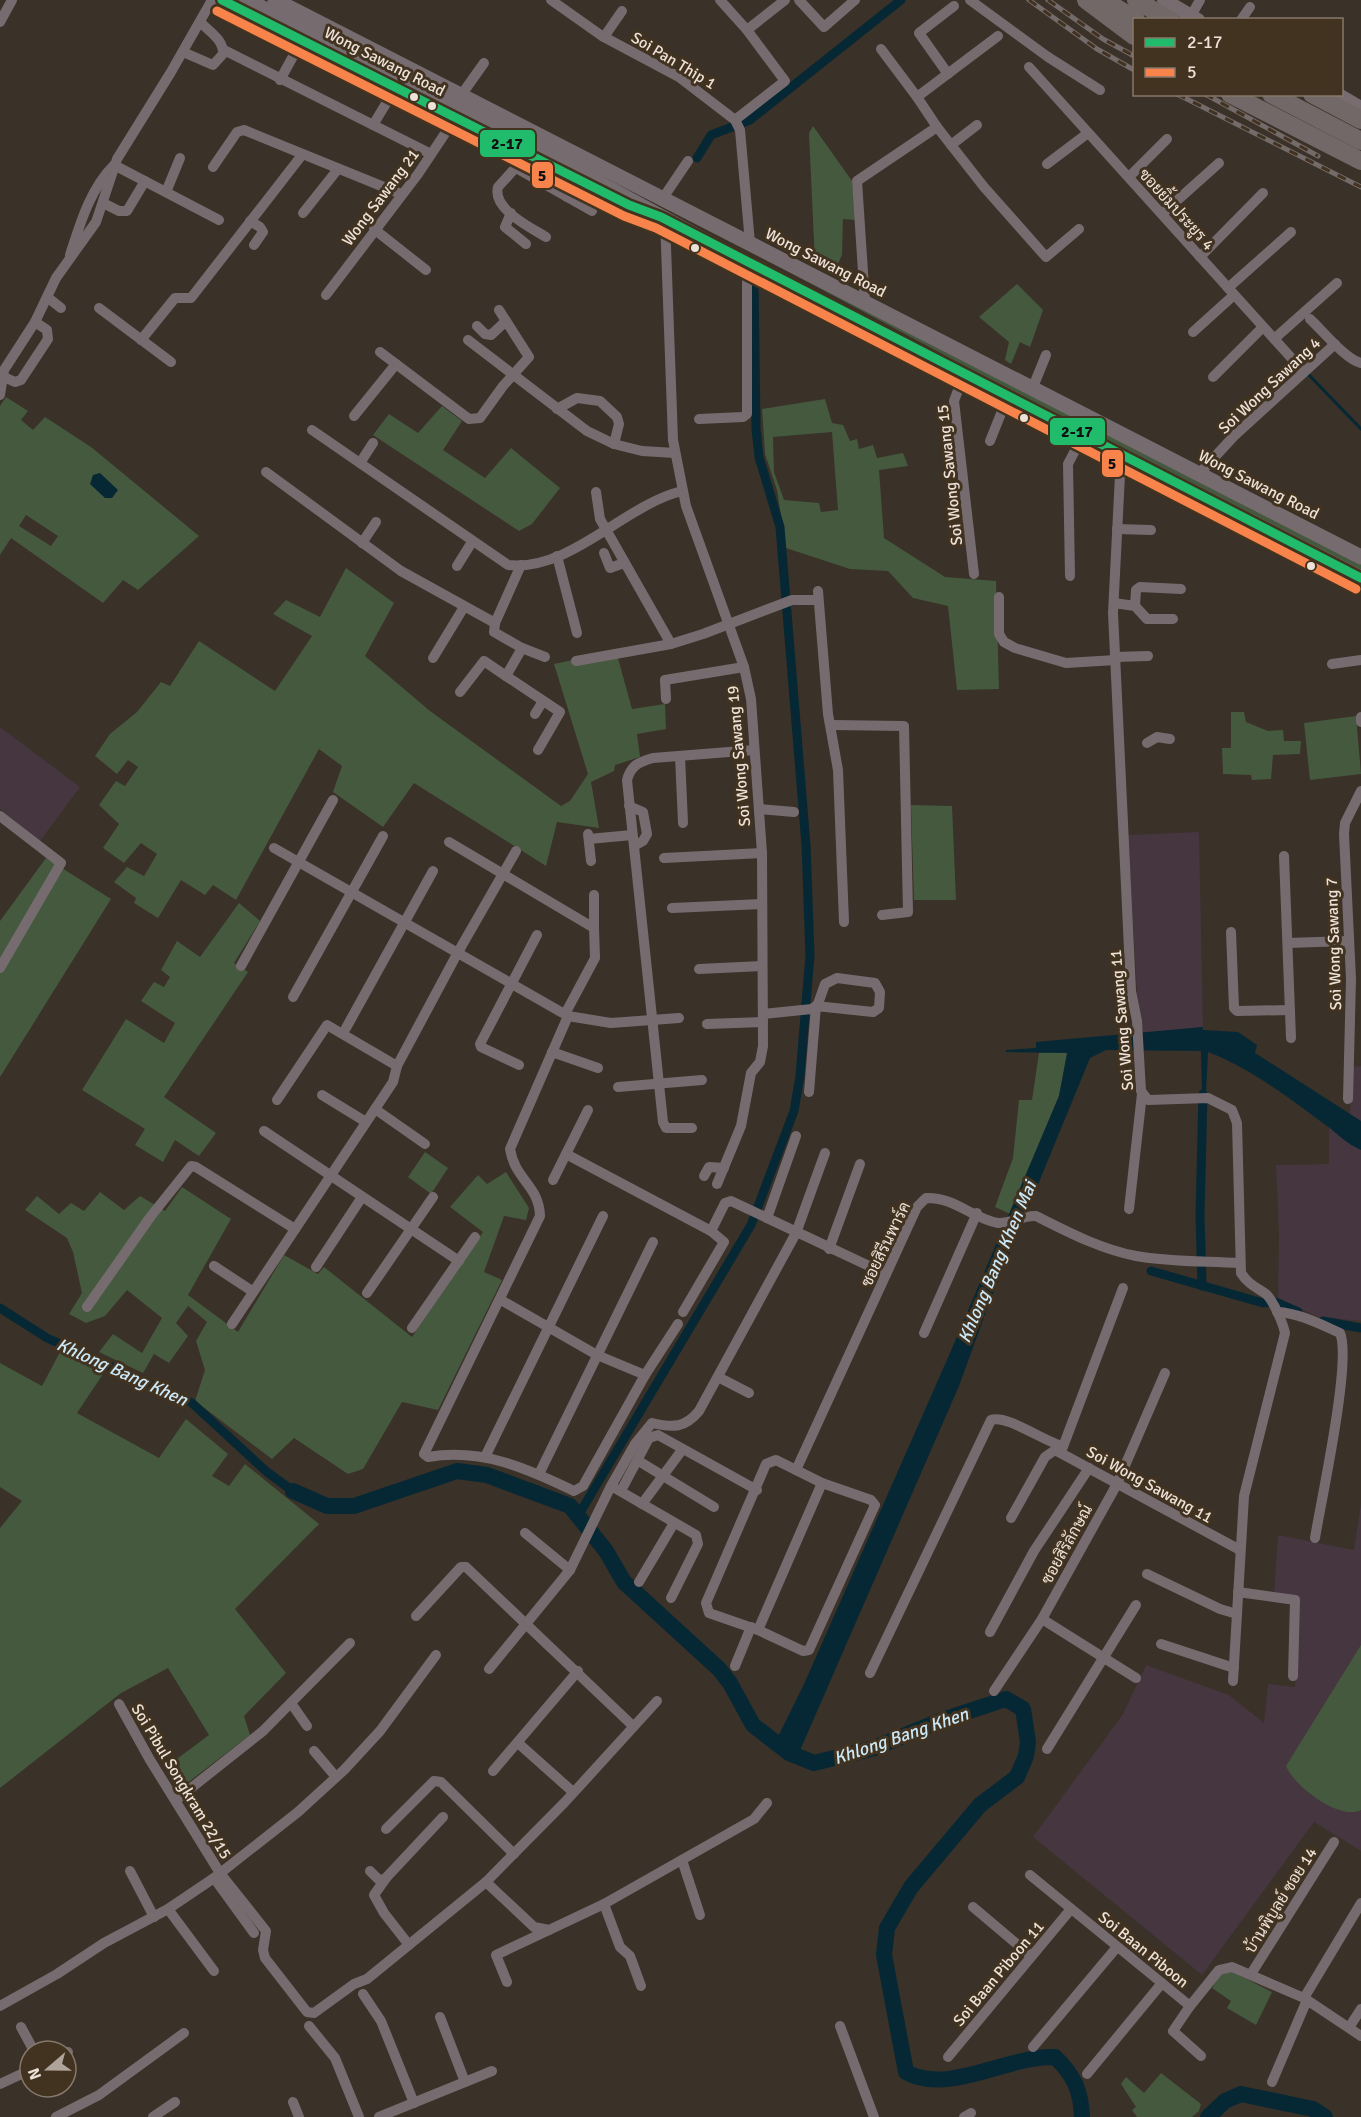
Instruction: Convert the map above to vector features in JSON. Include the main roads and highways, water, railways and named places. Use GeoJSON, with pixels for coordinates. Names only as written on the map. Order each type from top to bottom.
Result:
{"type":"FeatureCollection","features":[{"type":"Feature","properties":{"kind":"highway"},"geometry":{"type":"LineString","coordinates":[[1086,0],[1133,35]]}},
{"type":"Feature","properties":{"kind":"highway"},"geometry":{"type":"LineString","coordinates":[[1102,0],[1133,18]]}},
{"type":"Feature","properties":{"kind":"highway"},"geometry":{"type":"LineString","coordinates":[[1136,0],[1169,6]]}},
{"type":"Feature","properties":{"kind":"highway"},"geometry":{"type":"LineString","coordinates":[[1234,96],[1361,161]]}},
{"type":"Feature","properties":{"kind":"highway"},"geometry":{"type":"LineString","coordinates":[[1275,96],[1361,141]]}},
{"type":"Feature","properties":{"kind":"highway"},"geometry":{"type":"LineString","coordinates":[[1316,96],[1361,120]]}},
{"type":"Feature","properties":{"kind":"main road","name":"Wong Sawang Road"},"geometry":{"type":"LineString","coordinates":[[222,0],[629,205],[663,218]]}},
{"type":"Feature","properties":{"kind":"main road","name":"Wong Sawang Road"},"geometry":{"type":"LineString","coordinates":[[248,0],[477,116],[750,265],[1361,578]]}},
{"type":"Feature","properties":{"kind":"main road","name":"Wong Sawang Road"},"geometry":{"type":"LineString","coordinates":[[275,0],[1361,557]]}},
{"type":"Feature","properties":{"kind":"main road"},"geometry":{"type":"LineString","coordinates":[[1169,6],[1195,18]]}},
{"type":"Feature","properties":{"kind":"main road"},"geometry":{"type":"LineString","coordinates":[[1288,96],[1361,133]]}},
{"type":"Feature","properties":{"kind":"main road"},"geometry":{"type":"LineString","coordinates":[[1340,96],[1361,108]]}},
{"type":"Feature","properties":{"kind":"water"},"geometry":{"type":"Polygon","coordinates":[[[100,473],[118,490],[112,498],[105,498],[90,484],[93,475],[100,473]]]}},
{"type":"Feature","properties":{"kind":"water","name":"Khlong Bang Khen Mai"},"geometry":{"type":"Polygon","coordinates":[[[1203,1027],[1203,1030],[1238,1032],[1257,1045],[1255,1053],[1361,1121],[1361,1150],[1270,1085],[1208,1052],[1206,1093],[1202,1092],[1201,1051],[1106,1050],[1090,1058],[988,1306],[959,1386],[798,1755],[776,1741],[805,1682],[950,1353],[1059,1096],[1067,1053],[1006,1052],[1006,1050],[1036,1048],[1036,1042],[1203,1027]]]}},
{"type":"Feature","properties":{"kind":"waterway"},"geometry":{"type":"LineString","coordinates":[[697,158],[711,135],[750,120],[901,0]]}},
{"type":"Feature","properties":{"kind":"waterway"},"geometry":{"type":"LineString","coordinates":[[578,1516],[751,1225],[794,1111],[800,1076],[810,955],[806,845],[780,527],[759,457],[756,429],[754,278]]}},
{"type":"Feature","properties":{"kind":"waterway"},"geometry":{"type":"LineString","coordinates":[[1309,375],[1361,429]]}},
{"type":"Feature","properties":{"kind":"waterway"},"geometry":{"type":"LineString","coordinates":[[1202,1286],[1200,1215],[1203,1094]]}},
{"type":"Feature","properties":{"kind":"waterway"},"geometry":{"type":"LineString","coordinates":[[1151,1271],[1263,1303],[1275,1302],[1298,1312]]}},
{"type":"Feature","properties":{"kind":"waterway","name":"Khlong Bang Khen"},"geometry":{"type":"LineString","coordinates":[[0,1308],[47,1338],[192,1403],[267,1472],[293,1491]]}},
{"type":"Feature","properties":{"kind":"waterway"},"geometry":{"type":"LineString","coordinates":[[1323,1321],[1361,1328]]}},
{"type":"Feature","properties":{"kind":"waterway","name":"Khlong Bang Khen"},"geometry":{"type":"LineString","coordinates":[[293,1491],[327,1506],[354,1506],[457,1471],[487,1475],[570,1506],[606,1551],[624,1582],[719,1669],[730,1683],[753,1725],[789,1753],[814,1763],[874,1748],[945,1719],[1006,1699],[1023,1709],[1028,1742],[1026,1756],[1017,1777],[980,1805],[911,1887],[887,1928],[884,1955],[906,2072],[923,2078],[941,2080],[1037,2058],[1055,2057],[1072,2077],[1080,2099],[1082,2117]]}},
{"type":"Feature","properties":{"kind":"waterway","name":"Khlong Bang Khen"},"geometry":{"type":"LineString","coordinates":[[1208,2117],[1225,2101],[1241,2094],[1313,2109],[1325,2117]]}},
{"type":"Feature","properties":{"kind":"railway"},"geometry":{"type":"LineString","coordinates":[[1029,0],[1097,49],[1133,69]]}},
{"type":"Feature","properties":{"kind":"railway"},"geometry":{"type":"LineString","coordinates":[[1048,0],[1103,39],[1133,55]]}},
{"type":"Feature","properties":{"kind":"railway"},"geometry":{"type":"LineString","coordinates":[[1181,96],[1361,187]]}},
{"type":"Feature","properties":{"kind":"railway"},"geometry":{"type":"LineString","coordinates":[[1209,96],[1318,156]]}}]}
